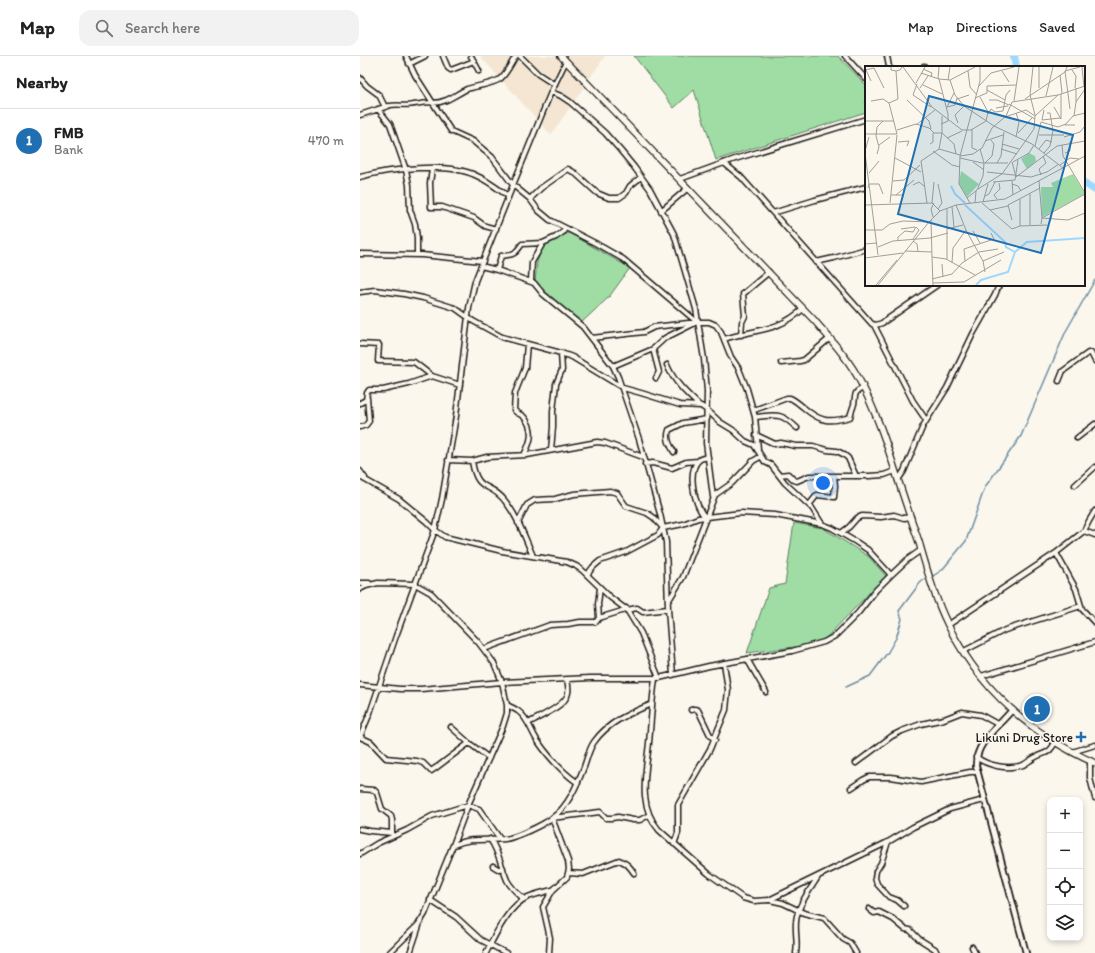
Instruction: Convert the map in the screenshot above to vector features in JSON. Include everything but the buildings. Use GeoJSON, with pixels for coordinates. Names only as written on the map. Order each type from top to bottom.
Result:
{"type":"FeatureCollection","features":[{"type":"Feature","properties":{"kind":"main road"},"geometry":{"type":"LineString","coordinates":[[561,56],[803,309],[830,338],[849,363],[863,388],[883,433],[930,578],[948,625],[981,676],[1012,710],[1026,723],[1055,743],[1092,762]]}},
{"type":"Feature","properties":{"kind":"street"},"geometry":{"type":"LineString","coordinates":[[406,56],[409,64],[451,131],[473,141],[485,150],[513,185],[530,199],[544,216],[623,259],[697,322]]}},
{"type":"Feature","properties":{"kind":"street"},"geometry":{"type":"LineString","coordinates":[[409,64],[425,56]]}},
{"type":"Feature","properties":{"kind":"street"},"geometry":{"type":"LineString","coordinates":[[443,56],[448,68],[451,70],[474,61]]}},
{"type":"Feature","properties":{"kind":"street"},"geometry":{"type":"LineString","coordinates":[[471,56],[479,71]]}},
{"type":"Feature","properties":{"kind":"street"},"geometry":{"type":"LineString","coordinates":[[360,115],[396,104],[410,105],[424,102],[438,103],[448,100],[466,90],[497,80],[505,73],[516,56]]}},
{"type":"Feature","properties":{"kind":"street"},"geometry":{"type":"LineString","coordinates":[[520,56],[538,74],[554,85]]}},
{"type":"Feature","properties":{"kind":"street"},"geometry":{"type":"LineString","coordinates":[[845,56],[865,77]]}},
{"type":"Feature","properties":{"kind":"street"},"geometry":{"type":"LineString","coordinates":[[887,56],[889,66]]}},
{"type":"Feature","properties":{"kind":"street"},"geometry":{"type":"LineString","coordinates":[[469,743],[431,771],[423,763],[386,758],[371,742],[360,737],[370,713],[435,530],[442,499],[456,416],[471,296],[481,264],[508,196],[554,85],[566,61]]}},
{"type":"Feature","properties":{"kind":"street"},"geometry":{"type":"LineString","coordinates":[[360,78],[367,86],[379,95],[387,107]]}},
{"type":"Feature","properties":{"kind":"street"},"geometry":{"type":"LineString","coordinates":[[551,92],[566,99],[605,132],[641,177],[677,241],[696,309],[705,369],[707,410],[706,444],[713,497]]}},
{"type":"Feature","properties":{"kind":"street"},"geometry":{"type":"LineString","coordinates":[[378,109],[390,124],[406,170],[410,210],[415,224],[417,238],[417,255]]}},
{"type":"Feature","properties":{"kind":"street"},"geometry":{"type":"LineString","coordinates":[[680,179],[724,163],[865,119]]}},
{"type":"Feature","properties":{"kind":"street"},"geometry":{"type":"LineString","coordinates":[[724,163],[741,177],[870,323],[874,325],[913,401],[926,420]]}},
{"type":"Feature","properties":{"kind":"street"},"geometry":{"type":"LineString","coordinates":[[432,169],[430,183],[430,207],[442,206],[474,218],[485,226],[496,229]]}},
{"type":"Feature","properties":{"kind":"street"},"geometry":{"type":"LineString","coordinates":[[530,199],[541,188],[568,169],[575,173],[597,193],[609,198],[619,198],[626,193],[630,186],[641,177]]}},
{"type":"Feature","properties":{"kind":"street"},"geometry":{"type":"LineString","coordinates":[[360,177],[406,170],[458,170],[474,174],[490,182],[508,196]]}},
{"type":"Feature","properties":{"kind":"street"},"geometry":{"type":"LineString","coordinates":[[773,213],[815,200],[865,187]]}},
{"type":"Feature","properties":{"kind":"street"},"geometry":{"type":"LineString","coordinates":[[661,211],[688,188]]}},
{"type":"Feature","properties":{"kind":"street"},"geometry":{"type":"LineString","coordinates":[[497,270],[501,256],[509,256],[522,244],[543,243],[556,237],[563,232],[565,228]]}},
{"type":"Feature","properties":{"kind":"street"},"geometry":{"type":"LineString","coordinates":[[531,281],[532,262],[543,243]]}},
{"type":"Feature","properties":{"kind":"street"},"geometry":{"type":"LineString","coordinates":[[816,262],[865,249]]}},
{"type":"Feature","properties":{"kind":"street"},"geometry":{"type":"LineString","coordinates":[[360,254],[417,255],[481,264],[531,281],[543,294],[583,327],[613,366],[623,388],[666,542],[668,608],[673,675]]}},
{"type":"Feature","properties":{"kind":"street"},"geometry":{"type":"LineString","coordinates":[[742,335],[742,322],[745,316],[743,294],[768,272]]}},
{"type":"Feature","properties":{"kind":"street"},"geometry":{"type":"LineString","coordinates":[[874,325],[882,322],[936,286]]}},
{"type":"Feature","properties":{"kind":"street"},"geometry":{"type":"LineString","coordinates":[[898,480],[904,471],[926,420],[943,394],[999,286]]}},
{"type":"Feature","properties":{"kind":"street"},"geometry":{"type":"LineString","coordinates":[[360,292],[375,290],[417,296],[456,308],[468,317],[502,337],[561,353],[623,388],[641,392],[680,405],[701,406]]}},
{"type":"Feature","properties":{"kind":"street"},"geometry":{"type":"LineString","coordinates":[[724,339],[762,331],[780,325],[790,320],[803,309]]}},
{"type":"Feature","properties":{"kind":"street"},"geometry":{"type":"LineString","coordinates":[[613,366],[653,349],[665,338],[697,322]]}},
{"type":"Feature","properties":{"kind":"street"},"geometry":{"type":"LineString","coordinates":[[592,338],[644,332],[654,328],[697,322],[709,322],[719,327],[731,357],[737,365],[754,410],[756,435],[760,456],[765,462],[771,465],[786,483],[812,508],[822,524]]}},
{"type":"Feature","properties":{"kind":"street"},"geometry":{"type":"LineString","coordinates":[[781,363],[804,360],[830,338]]}},
{"type":"Feature","properties":{"kind":"street"},"geometry":{"type":"LineString","coordinates":[[360,344],[379,345],[378,361],[414,362],[432,376],[460,385]]}},
{"type":"Feature","properties":{"kind":"street"},"geometry":{"type":"LineString","coordinates":[[524,455],[532,434],[525,418],[514,410],[514,393],[525,368],[527,344]]}},
{"type":"Feature","properties":{"kind":"street"},"geometry":{"type":"LineString","coordinates":[[653,349],[659,372],[656,378]]}},
{"type":"Feature","properties":{"kind":"street"},"geometry":{"type":"LineString","coordinates":[[1059,381],[1063,371],[1088,352],[1091,353],[1095,361]]}},
{"type":"Feature","properties":{"kind":"street"},"geometry":{"type":"LineString","coordinates":[[551,450],[556,384],[562,370],[561,353]]}},
{"type":"Feature","properties":{"kind":"street"},"geometry":{"type":"LineString","coordinates":[[667,365],[673,377],[680,386],[701,406],[720,422],[733,430],[741,438],[754,445],[758,450]]}},
{"type":"Feature","properties":{"kind":"street"},"geometry":{"type":"LineString","coordinates":[[360,427],[366,425],[369,421],[367,393],[369,390],[383,390],[409,384],[432,376]]}},
{"type":"Feature","properties":{"kind":"street"},"geometry":{"type":"LineString","coordinates":[[754,410],[790,398],[818,419],[824,421],[839,420],[850,417],[855,394],[863,388]]}},
{"type":"Feature","properties":{"kind":"street"},"geometry":{"type":"LineString","coordinates":[[360,403],[364,402],[367,397]]}},
{"type":"Feature","properties":{"kind":"street"},"geometry":{"type":"LineString","coordinates":[[755,417],[776,415],[786,417],[796,428]]}},
{"type":"Feature","properties":{"kind":"street"},"geometry":{"type":"LineString","coordinates":[[674,452],[667,436],[669,430],[683,423],[707,419]]}},
{"type":"Feature","properties":{"kind":"street"},"geometry":{"type":"LineString","coordinates":[[1077,438],[1095,424]]}},
{"type":"Feature","properties":{"kind":"street"},"geometry":{"type":"LineString","coordinates":[[756,435],[775,444],[781,443],[796,446],[813,446],[837,451],[848,458],[856,476]]}},
{"type":"Feature","properties":{"kind":"street"},"geometry":{"type":"LineString","coordinates":[[448,460],[472,461],[487,457],[524,455],[593,443],[605,443],[643,457]]}},
{"type":"Feature","properties":{"kind":"street"},"geometry":{"type":"LineString","coordinates":[[668,600],[676,590],[683,577],[713,497],[717,492],[732,483],[760,456]]}},
{"type":"Feature","properties":{"kind":"street"},"geometry":{"type":"LineString","coordinates":[[645,464],[652,463],[672,468],[686,462],[708,457]]}},
{"type":"Feature","properties":{"kind":"street"},"geometry":{"type":"LineString","coordinates":[[698,460],[694,468],[693,475],[694,491],[699,506],[706,518]]}},
{"type":"Feature","properties":{"kind":"street"},"geometry":{"type":"LineString","coordinates":[[472,461],[473,471],[477,480],[482,485],[495,491],[504,499],[512,510],[533,556]]}},
{"type":"Feature","properties":{"kind":"street"},"geometry":{"type":"LineString","coordinates":[[1075,485],[1095,467]]}},
{"type":"Feature","properties":{"kind":"street"},"geometry":{"type":"LineString","coordinates":[[360,471],[365,478]]}},
{"type":"Feature","properties":{"kind":"street"},"geometry":{"type":"LineString","coordinates":[[779,475],[788,474],[796,481],[809,476],[879,475],[895,472]]}},
{"type":"Feature","properties":{"kind":"street"},"geometry":{"type":"LineString","coordinates":[[809,505],[817,495],[834,497],[834,476]]}},
{"type":"Feature","properties":{"kind":"street"},"geometry":{"type":"LineString","coordinates":[[360,477],[365,478],[404,502],[445,537],[502,551],[572,564],[626,609],[641,632],[657,679],[652,704],[644,788],[649,815],[654,824],[674,844],[709,874],[743,898],[754,901],[769,900],[783,903],[824,918],[843,939],[850,943],[856,953]]}},
{"type":"Feature","properties":{"kind":"street"},"geometry":{"type":"LineString","coordinates":[[518,523],[527,505],[534,500],[555,499],[574,494],[610,491],[618,493],[626,506],[647,513],[653,517],[663,528]]}},
{"type":"Feature","properties":{"kind":"street"},"geometry":{"type":"LineString","coordinates":[[948,625],[1056,553],[1084,531],[1095,511]]}},
{"type":"Feature","properties":{"kind":"street"},"geometry":{"type":"LineString","coordinates":[[587,575],[600,561],[626,552],[658,535],[663,528],[683,524],[698,518],[741,513],[775,515],[822,524],[841,533],[868,550],[891,576]]}},
{"type":"Feature","properties":{"kind":"street"},"geometry":{"type":"LineString","coordinates":[[841,533],[857,518],[862,516],[881,517],[894,515],[904,518],[911,517]]}},
{"type":"Feature","properties":{"kind":"street"},"geometry":{"type":"LineString","coordinates":[[1084,531],[1095,535]]}},
{"type":"Feature","properties":{"kind":"street"},"geometry":{"type":"LineString","coordinates":[[360,685],[421,689],[502,682],[590,678],[657,679],[724,663],[813,646],[835,636],[858,613],[876,590],[907,560],[921,550]]}},
{"type":"Feature","properties":{"kind":"street"},"geometry":{"type":"LineString","coordinates":[[1056,553],[1076,589],[1081,606],[1095,623]]}},
{"type":"Feature","properties":{"kind":"street"},"geometry":{"type":"LineString","coordinates":[[360,583],[415,584],[431,594],[484,649],[494,663],[502,682],[508,705],[503,726],[468,805],[453,845],[421,920],[410,953]]}},
{"type":"Feature","properties":{"kind":"street"},"geometry":{"type":"LineString","coordinates":[[360,589],[378,583]]}},
{"type":"Feature","properties":{"kind":"street"},"geometry":{"type":"LineString","coordinates":[[598,618],[600,588]]}},
{"type":"Feature","properties":{"kind":"street"},"geometry":{"type":"LineString","coordinates":[[964,651],[1005,630],[1081,606]]}},
{"type":"Feature","properties":{"kind":"street"},"geometry":{"type":"LineString","coordinates":[[484,649],[550,625],[596,622],[598,618],[626,609],[637,608],[643,612],[668,608]]}},
{"type":"Feature","properties":{"kind":"street"},"geometry":{"type":"LineString","coordinates":[[981,676],[1095,642]]}},
{"type":"Feature","properties":{"kind":"street"},"geometry":{"type":"LineString","coordinates":[[747,659],[766,692]]}},
{"type":"Feature","properties":{"kind":"street"},"geometry":{"type":"LineString","coordinates":[[674,844],[678,833],[678,805],[698,773],[715,740],[726,710],[728,699],[724,663]]}},
{"type":"Feature","properties":{"kind":"street"},"geometry":{"type":"LineString","coordinates":[[528,723],[548,713],[563,702],[568,694],[567,680]]}},
{"type":"Feature","properties":{"kind":"street"},"geometry":{"type":"LineString","coordinates":[[453,845],[463,840],[501,839],[514,837],[552,818],[565,804],[578,783],[591,747],[600,734],[624,716],[652,704]]}},
{"type":"Feature","properties":{"kind":"street"},"geometry":{"type":"LineString","coordinates":[[508,705],[519,712],[528,723],[542,748],[566,775],[578,783]]}},
{"type":"Feature","properties":{"kind":"street"},"geometry":{"type":"LineString","coordinates":[[691,710],[698,710],[710,735],[715,740]]}},
{"type":"Feature","properties":{"kind":"street"},"geometry":{"type":"LineString","coordinates":[[1012,710],[982,744],[976,757],[976,772],[1026,953]]}},
{"type":"Feature","properties":{"kind":"street"},"geometry":{"type":"LineString","coordinates":[[856,763],[892,736],[902,731],[929,722],[944,719],[956,713],[973,713],[999,725]]}},
{"type":"Feature","properties":{"kind":"street"},"geometry":{"type":"LineString","coordinates":[[451,727],[489,758]]}},
{"type":"Feature","properties":{"kind":"street"},"geometry":{"type":"LineString","coordinates":[[976,757],[983,762],[1011,767],[1028,763],[1033,758],[1045,754],[1050,751],[1055,743]]}},
{"type":"Feature","properties":{"kind":"street"},"geometry":{"type":"LineString","coordinates":[[1071,752],[1095,745]]}},
{"type":"Feature","properties":{"kind":"street"},"geometry":{"type":"LineString","coordinates":[[1092,762],[1090,778],[1095,798]]}},
{"type":"Feature","properties":{"kind":"street"},"geometry":{"type":"LineString","coordinates":[[851,788],[869,777],[891,777],[921,782],[976,772]]}},
{"type":"Feature","properties":{"kind":"street"},"geometry":{"type":"LineString","coordinates":[[360,789],[374,790],[377,793],[382,809],[391,816],[392,833]]}},
{"type":"Feature","properties":{"kind":"street"},"geometry":{"type":"LineString","coordinates":[[769,900],[888,842],[913,827],[950,809],[984,800]]}},
{"type":"Feature","properties":{"kind":"street"},"geometry":{"type":"LineString","coordinates":[[360,854],[378,842],[401,833],[432,816],[468,805],[479,810],[497,836],[501,839]]}},
{"type":"Feature","properties":{"kind":"street"},"geometry":{"type":"LineString","coordinates":[[552,818],[600,812],[606,818],[618,817],[640,820],[649,815]]}},
{"type":"Feature","properties":{"kind":"street"},"geometry":{"type":"LineString","coordinates":[[549,953],[550,938],[542,907],[553,890],[568,874],[569,865],[552,818]]}},
{"type":"Feature","properties":{"kind":"street"},"geometry":{"type":"LineString","coordinates":[[360,829],[401,833]]}},
{"type":"Feature","properties":{"kind":"street"},"geometry":{"type":"LineString","coordinates":[[490,839],[500,857],[508,881],[516,892],[524,899]]}},
{"type":"Feature","properties":{"kind":"street"},"geometry":{"type":"LineString","coordinates":[[888,842],[881,863],[876,871],[877,884],[890,897],[897,900],[904,906]]}},
{"type":"Feature","properties":{"kind":"street"},"geometry":{"type":"LineString","coordinates":[[568,874],[583,874],[619,860],[630,866],[634,873]]}},
{"type":"Feature","properties":{"kind":"street"},"geometry":{"type":"LineString","coordinates":[[493,866],[498,869],[504,868]]}},
{"type":"Feature","properties":{"kind":"street"},"geometry":{"type":"LineString","coordinates":[[796,953],[798,945],[796,921],[799,910],[819,876]]}},
{"type":"Feature","properties":{"kind":"street"},"geometry":{"type":"LineString","coordinates":[[486,953],[505,918],[524,899],[553,890]]}},
{"type":"Feature","properties":{"kind":"street"},"geometry":{"type":"LineString","coordinates":[[430,900],[456,917],[474,935],[506,953]]}},
{"type":"Feature","properties":{"kind":"street"},"geometry":{"type":"LineString","coordinates":[[870,909],[874,913],[879,912],[893,918],[905,929],[910,930],[919,939],[935,949],[938,953]]}},
{"type":"Feature","properties":{"kind":"street"},"geometry":{"type":"LineString","coordinates":[[389,953],[421,920]]}},
{"type":"Feature","properties":{"kind":"street"},"geometry":{"type":"LineString","coordinates":[[972,947],[975,953]]}},
{"type":"Feature","properties":{"kind":"shaded area"},"geometry":{"type":"Polygon","coordinates":[[[480,56],[605,56],[551,135],[480,56]]]}},
{"type":"Feature","properties":{"kind":"green space"},"geometry":{"type":"Polygon","coordinates":[[[634,56],[838,56],[865,84],[865,112],[716,160],[694,90],[674,108],[634,56]]]}},
{"type":"Feature","properties":{"kind":"green space"},"geometry":{"type":"Polygon","coordinates":[[[569,233],[630,268],[609,297],[581,323],[535,283],[537,262],[544,244],[569,233]]]}},
{"type":"Feature","properties":{"kind":"green space"},"geometry":{"type":"Polygon","coordinates":[[[794,523],[823,528],[868,556],[886,576],[823,641],[794,647],[747,653],[769,588],[785,584],[794,523]]]}},
{"type":"Feature","properties":{"kind":"waterway"},"geometry":{"type":"LineString","coordinates":[[1014,56],[1016,66]]}},
{"type":"Feature","properties":{"kind":"waterway"},"geometry":{"type":"LineString","coordinates":[[1085,184],[1095,190]]}},
{"type":"Feature","properties":{"kind":"waterway"},"geometry":{"type":"LineString","coordinates":[[933,576],[942,570],[966,541],[985,487],[1021,436],[1066,331],[1095,280]]}},
{"type":"Feature","properties":{"kind":"waterway"},"geometry":{"type":"LineString","coordinates":[[846,687],[870,676],[888,652],[896,638],[902,619],[899,611],[920,583],[925,579]]}},
{"type":"Feature","properties":{"kind":"place","name":"FMB"},"geometry":{"type":"Point","coordinates":[1037,709]}},
{"type":"Feature","properties":{"kind":"place","name":"Likuni Drug Store"},"geometry":{"type":"Point","coordinates":[1081,737]}}]}
